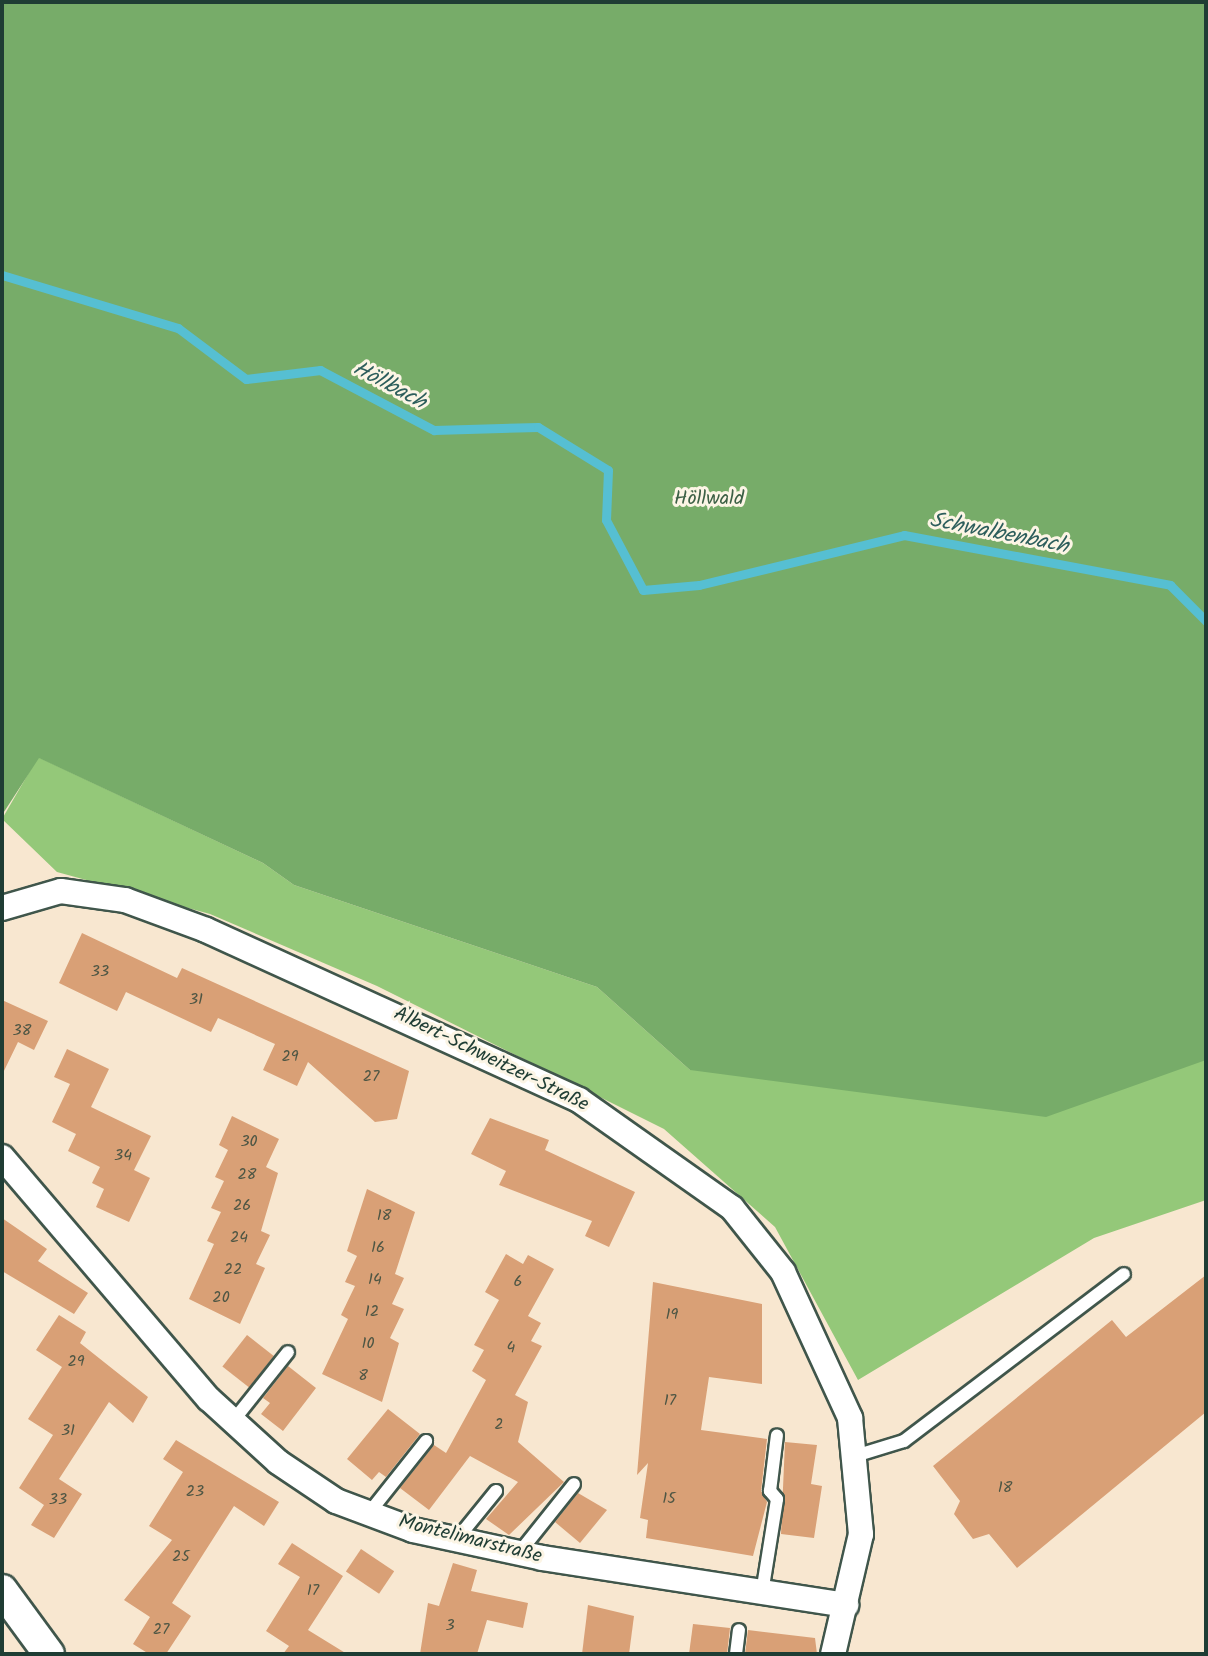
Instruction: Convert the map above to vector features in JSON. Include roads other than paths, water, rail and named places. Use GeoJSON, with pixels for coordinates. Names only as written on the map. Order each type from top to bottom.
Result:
{"type":"FeatureCollection","features":[{"type":"Feature","properties":{"kind":"street","name":"Albert-Schweitzer-Straße"},"geometry":{"type":"LineString","coordinates":[[2,908],[61,891],[125,900],[206,930],[579,1100],[677,1163],[732,1208],[783,1272],[840,1385],[855,1456],[861,1534],[833,1654]]}},
{"type":"Feature","properties":{"kind":"street","name":"Montelimarstraße"},"geometry":{"type":"LineString","coordinates":[[2,1157],[233,1421],[278,1462],[369,1513],[457,1539],[519,1553],[846,1605]]}},
{"type":"Feature","properties":{"kind":"street"},"geometry":{"type":"LineString","coordinates":[[2,1590],[49,1654]]}},
{"type":"Feature","properties":{"kind":"lane"},"geometry":{"type":"LineString","coordinates":[[855,1456],[904,1441],[1124,1274]]}},
{"type":"Feature","properties":{"kind":"lane"},"geometry":{"type":"LineString","coordinates":[[233,1421],[288,1352]]}},
{"type":"Feature","properties":{"kind":"lane"},"geometry":{"type":"LineString","coordinates":[[762,1593],[777,1499],[770,1491],[777,1435]]}},
{"type":"Feature","properties":{"kind":"lane"},"geometry":{"type":"LineString","coordinates":[[369,1513],[426,1441]]}},
{"type":"Feature","properties":{"kind":"lane"},"geometry":{"type":"LineString","coordinates":[[519,1553],[574,1484]]}},
{"type":"Feature","properties":{"kind":"lane"},"geometry":{"type":"LineString","coordinates":[[457,1539],[496,1491]]}},
{"type":"Feature","properties":{"kind":"lane"},"geometry":{"type":"LineString","coordinates":[[736,1654],[739,1630]]}},
{"type":"Feature","properties":{"kind":"waterway","name":"Höllbach"},"geometry":{"type":"LineString","coordinates":[[2,275],[178,328],[246,379],[320,370],[434,430],[538,427],[608,470],[606,520],[643,590],[699,585],[904,535],[1170,585],[1206,621]]}},
{"type":"Feature","properties":{"kind":"park label","name":"Höllwald"},"geometry":{"type":"Point","coordinates":[709,499]}},
{"type":"Feature","properties":{"kind":"water label","name":"Schwalbenbach"},"geometry":{"type":"Point","coordinates":[999,534]}}]}
